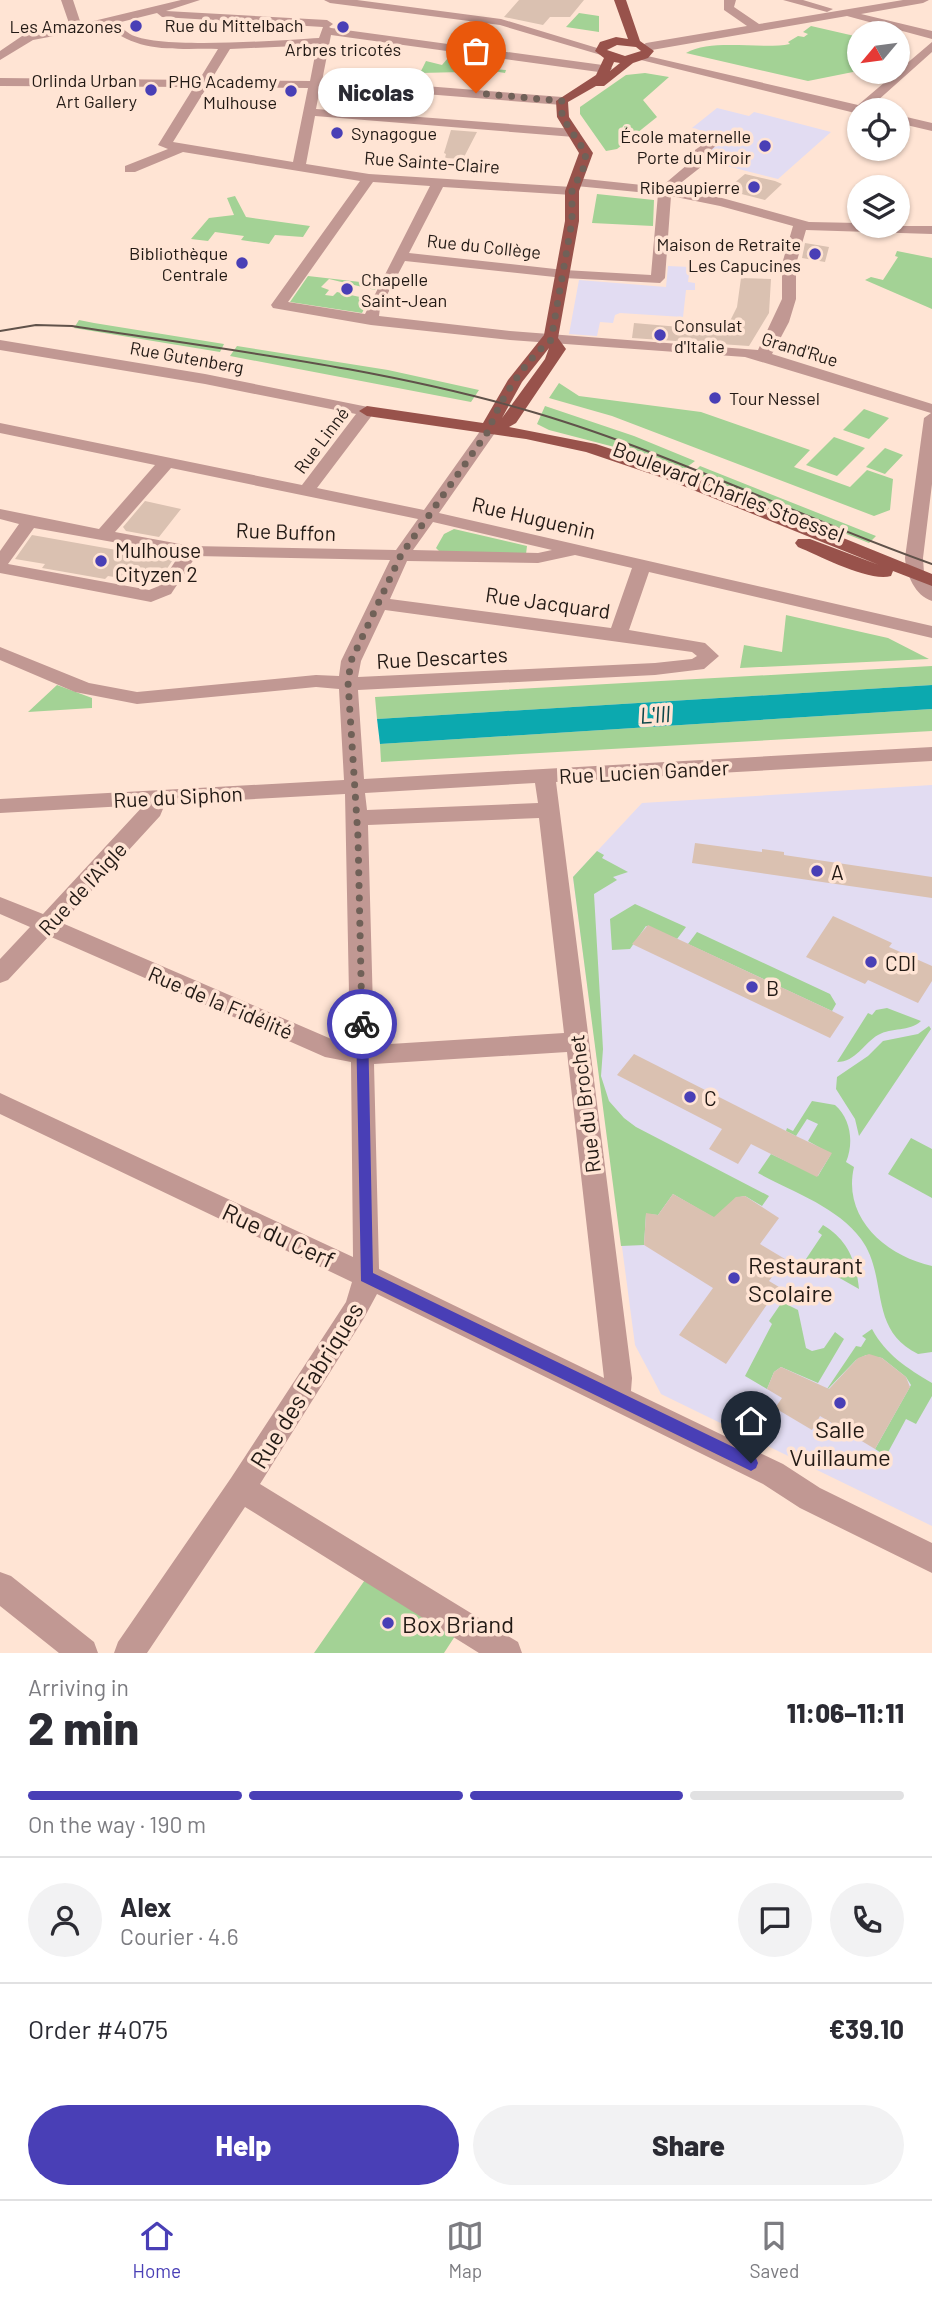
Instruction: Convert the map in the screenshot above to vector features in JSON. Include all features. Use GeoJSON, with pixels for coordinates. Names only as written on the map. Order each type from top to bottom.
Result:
{"type":"FeatureCollection","features":[{"type":"Feature","properties":{"kind":"main road"},"geometry":{"type":"LineString","coordinates":[[620,0],[626,23],[634,34],[639,52]]}},
{"type":"Feature","properties":{"kind":"main road"},"geometry":{"type":"LineString","coordinates":[[489,430],[510,420],[558,349],[551,340],[586,153],[562,117],[562,101],[601,77],[608,52],[626,23]]}},
{"type":"Feature","properties":{"kind":"main road"},"geometry":{"type":"LineString","coordinates":[[608,52],[639,52]]}},
{"type":"Feature","properties":{"kind":"main road"},"geometry":{"type":"LineString","coordinates":[[608,52],[639,52]]}},
{"type":"Feature","properties":{"kind":"main road"},"geometry":{"type":"LineString","coordinates":[[592,183],[595,149],[572,113],[572,106],[639,52]]}},
{"type":"Feature","properties":{"kind":"main road"},"geometry":{"type":"LineString","coordinates":[[573,133],[579,133],[595,149]]}},
{"type":"Feature","properties":{"kind":"main road","name":"Boulevard Charles Stoessel"},"geometry":{"type":"LineString","coordinates":[[367,411],[489,430],[518,446],[632,474],[855,564],[878,571],[924,577]]}},
{"type":"Feature","properties":{"kind":"street"},"geometry":{"type":"LineString","coordinates":[[67,0],[77,28]]}},
{"type":"Feature","properties":{"kind":"street"},"geometry":{"type":"LineString","coordinates":[[0,56],[22,40],[161,11],[194,0]]}},
{"type":"Feature","properties":{"kind":"street"},"geometry":{"type":"LineString","coordinates":[[412,13],[421,0]]}},
{"type":"Feature","properties":{"kind":"street"},"geometry":{"type":"LineString","coordinates":[[730,0],[728,8],[755,27]]}},
{"type":"Feature","properties":{"kind":"street"},"geometry":{"type":"LineString","coordinates":[[789,0],[932,35]]}},
{"type":"Feature","properties":{"kind":"street"},"geometry":{"type":"LineString","coordinates":[[847,14],[923,0]]}},
{"type":"Feature","properties":{"kind":"street"},"geometry":{"type":"LineString","coordinates":[[298,168],[326,32],[338,1],[412,13],[501,22],[608,52]]}},
{"type":"Feature","properties":{"kind":"street"},"geometry":{"type":"LineString","coordinates":[[639,52],[828,8]]}},
{"type":"Feature","properties":{"kind":"street"},"geometry":{"type":"LineString","coordinates":[[161,11],[393,40],[608,52]]}},
{"type":"Feature","properties":{"kind":"street","name":"Rue du Mittelbach"},"geometry":{"type":"LineString","coordinates":[[109,22],[126,37],[145,43],[226,46],[326,32]]}},
{"type":"Feature","properties":{"kind":"street"},"geometry":{"type":"LineString","coordinates":[[204,83],[226,46]]}},
{"type":"Feature","properties":{"kind":"street"},"geometry":{"type":"LineString","coordinates":[[874,98],[932,46]]}},
{"type":"Feature","properties":{"kind":"street"},"geometry":{"type":"LineString","coordinates":[[639,52],[679,66],[847,107]]}},
{"type":"Feature","properties":{"kind":"street"},"geometry":{"type":"LineString","coordinates":[[0,82],[362,85],[562,101]]}},
{"type":"Feature","properties":{"kind":"street","name":"Rue Sainte-Claire"},"geometry":{"type":"LineString","coordinates":[[204,83],[165,145],[369,178],[577,191],[592,183],[665,191],[827,228],[932,230]]}},
{"type":"Feature","properties":{"kind":"street"},"geometry":{"type":"LineString","coordinates":[[311,112],[573,133]]}},
{"type":"Feature","properties":{"kind":"street"},"geometry":{"type":"LineString","coordinates":[[910,122],[932,127]]}},
{"type":"Feature","properties":{"kind":"street"},"geometry":{"type":"LineString","coordinates":[[665,191],[701,160],[700,153],[718,138]]}},
{"type":"Feature","properties":{"kind":"street"},"geometry":{"type":"LineString","coordinates":[[130,169],[162,159],[181,148]]}},
{"type":"Feature","properties":{"kind":"street","name":"Grand'Rue"},"geometry":{"type":"LineString","coordinates":[[369,178],[278,305],[371,320],[551,340],[763,356],[932,409]]}},
{"type":"Feature","properties":{"kind":"street"},"geometry":{"type":"LineString","coordinates":[[371,320],[373,308],[438,184]]}},
{"type":"Feature","properties":{"kind":"street","name":"Rue du Collège"},"geometry":{"type":"LineString","coordinates":[[401,256],[646,282],[657,278],[665,191]]}},
{"type":"Feature","properties":{"kind":"street"},"geometry":{"type":"LineString","coordinates":[[763,356],[789,299],[789,264],[801,224]]}},
{"type":"Feature","properties":{"kind":"street","name":"Rue Gutenberg"},"geometry":{"type":"LineString","coordinates":[[0,345],[205,379],[367,411]]}},
{"type":"Feature","properties":{"kind":"street","name":"Rue Linné"},"geometry":{"type":"LineString","coordinates":[[306,492],[367,411]]}},
{"type":"Feature","properties":{"kind":"street"},"geometry":{"type":"LineString","coordinates":[[932,418],[915,552],[932,595]]}},
{"type":"Feature","properties":{"kind":"street","name":"Rue Huguenin"},"geometry":{"type":"LineString","coordinates":[[0,428],[429,516],[932,632]]}},
{"type":"Feature","properties":{"kind":"street","name":"Rue des Fabriques"},"geometry":{"type":"LineString","coordinates":[[129,1653],[241,1489],[364,1293],[363,1055],[357,818],[349,691],[351,661],[401,555],[489,430]]}},
{"type":"Feature","properties":{"kind":"street"},"geometry":{"type":"LineString","coordinates":[[102,536],[166,463]]}},
{"type":"Feature","properties":{"kind":"street","name":"Rue Buffon"},"geometry":{"type":"LineString","coordinates":[[0,514],[102,536],[191,551],[538,558],[573,550]]}},
{"type":"Feature","properties":{"kind":"street"},"geometry":{"type":"LineString","coordinates":[[30,522],[0,565],[150,596],[165,590],[191,551]]}},
{"type":"Feature","properties":{"kind":"street"},"geometry":{"type":"LineString","coordinates":[[618,635],[642,566]]}},
{"type":"Feature","properties":{"kind":"street","name":"Rue Jacquard"},"geometry":{"type":"LineString","coordinates":[[378,603],[698,647],[709,656]]}},
{"type":"Feature","properties":{"kind":"street","name":"Rue Descartes"},"geometry":{"type":"LineString","coordinates":[[0,653],[77,688],[136,698],[316,681],[349,691],[368,684],[655,669],[697,665],[709,656]]}},
{"type":"Feature","properties":{"kind":"street","name":"Rue Lucien Gander"},"geometry":{"type":"LineString","coordinates":[[355,775],[545,777],[932,754]]}},
{"type":"Feature","properties":{"kind":"street","name":"Rue du Siphon"},"geometry":{"type":"LineString","coordinates":[[0,806],[157,797],[355,775]]}},
{"type":"Feature","properties":{"kind":"street","name":"Rue du Brochet"},"geometry":{"type":"LineString","coordinates":[[545,777],[618,1378],[616,1398]]}},
{"type":"Feature","properties":{"kind":"street","name":"Rue de l'Aigle"},"geometry":{"type":"LineString","coordinates":[[0,974],[153,811],[157,797]]}},
{"type":"Feature","properties":{"kind":"street"},"geometry":{"type":"LineString","coordinates":[[357,818],[549,810]]}},
{"type":"Feature","properties":{"kind":"street","name":"Rue de la Fidélité"},"geometry":{"type":"LineString","coordinates":[[0,905],[333,1050],[363,1055],[577,1042]]}},
{"type":"Feature","properties":{"kind":"street","name":"Rue du Cerf"},"geometry":{"type":"LineString","coordinates":[[0,1103],[366,1276],[773,1474],[810,1498],[932,1558]]}},
{"type":"Feature","properties":{"kind":"street"},"geometry":{"type":"LineString","coordinates":[[241,1489],[508,1653]]}},
{"type":"Feature","properties":{"kind":"street"},"geometry":{"type":"LineString","coordinates":[[0,1587],[83,1653]]}},
{"type":"Feature","properties":{"kind":"shaded area","name":"École maternelle Porte du Miroir"},"geometry":{"type":"Polygon","coordinates":[[[717,108],[749,116],[754,112],[831,132],[778,179],[711,162],[704,156],[726,137],[692,128],[717,108]]]}},
{"type":"Feature","properties":{"kind":"shaded area"},"geometry":{"type":"Polygon","coordinates":[[[668,266],[690,267],[688,282],[695,283],[695,290],[686,290],[683,317],[620,313],[615,315],[613,323],[600,322],[597,336],[569,334],[579,280],[666,287],[668,266]]]}},
{"type":"Feature","properties":{"kind":"shaded area"},"geometry":{"type":"Polygon","coordinates":[[[932,785],[932,1526],[661,1394],[635,1345],[573,877],[642,803],[932,785]]]}},
{"type":"Feature","properties":{"kind":"green space"},"geometry":{"type":"Polygon","coordinates":[[[579,13],[599,16],[599,32],[566,27],[579,13]]]}},
{"type":"Feature","properties":{"kind":"green space"},"geometry":{"type":"Polygon","coordinates":[[[811,26],[847,34],[847,73],[808,81],[686,53],[709,46],[790,44],[788,42],[798,36],[804,37],[808,34],[803,32],[811,26]]]}},
{"type":"Feature","properties":{"kind":"green space"},"geometry":{"type":"Polygon","coordinates":[[[448,58],[457,61],[454,66],[506,70],[505,73],[493,71],[488,77],[462,72],[420,73],[426,61],[442,65],[448,58]]]}},
{"type":"Feature","properties":{"kind":"green space"},"geometry":{"type":"Polygon","coordinates":[[[645,73],[669,77],[643,100],[657,117],[617,149],[606,151],[580,114],[580,107],[626,75],[645,73]]]}},
{"type":"Feature","properties":{"kind":"green space"},"geometry":{"type":"Polygon","coordinates":[[[597,194],[654,200],[653,226],[592,223],[597,194]]]}},
{"type":"Feature","properties":{"kind":"green space"},"geometry":{"type":"Polygon","coordinates":[[[235,196],[246,217],[310,226],[303,237],[275,235],[269,244],[241,240],[244,236],[215,232],[208,241],[191,239],[209,218],[234,215],[227,198],[235,196]]]}},
{"type":"Feature","properties":{"kind":"green space"},"geometry":{"type":"Polygon","coordinates":[[[897,251],[932,258],[932,309],[865,280],[871,277],[883,280],[898,257],[895,256],[897,251]]]}},
{"type":"Feature","properties":{"kind":"green space"},"geometry":{"type":"Polygon","coordinates":[[[308,276],[378,284],[375,290],[329,279],[321,287],[329,290],[325,295],[333,296],[337,292],[369,299],[362,313],[290,302],[308,276]]]}},
{"type":"Feature","properties":{"kind":"green space"},"geometry":{"type":"Polygon","coordinates":[[[79,320],[224,344],[220,352],[74,328],[79,320]]]}},
{"type":"Feature","properties":{"kind":"green space"},"geometry":{"type":"Polygon","coordinates":[[[237,346],[388,370],[479,390],[471,402],[230,356],[237,346]]]}},
{"type":"Feature","properties":{"kind":"green space"},"geometry":{"type":"Polygon","coordinates":[[[559,383],[579,396],[701,412],[810,450],[794,467],[850,487],[867,470],[893,479],[890,510],[874,516],[612,416],[549,398],[559,383]]]}},
{"type":"Feature","properties":{"kind":"green space"},"geometry":{"type":"Polygon","coordinates":[[[545,406],[634,436],[695,461],[683,470],[649,456],[549,430],[537,424],[545,406]]]}},
{"type":"Feature","properties":{"kind":"green space"},"geometry":{"type":"Polygon","coordinates":[[[864,409],[889,418],[869,439],[843,430],[864,409]]]}},
{"type":"Feature","properties":{"kind":"green space"},"geometry":{"type":"Polygon","coordinates":[[[834,437],[865,448],[837,476],[806,465],[834,437]]]}},
{"type":"Feature","properties":{"kind":"green space"},"geometry":{"type":"Polygon","coordinates":[[[885,448],[903,455],[885,474],[866,467],[885,448]]]}},
{"type":"Feature","properties":{"kind":"green space"},"geometry":{"type":"Polygon","coordinates":[[[700,466],[876,536],[869,543],[693,473],[700,466]]]}},
{"type":"Feature","properties":{"kind":"green space"},"geometry":{"type":"Polygon","coordinates":[[[454,529],[527,546],[526,554],[440,552],[436,548],[444,534],[454,529]]]}},
{"type":"Feature","properties":{"kind":"green space"},"geometry":{"type":"Polygon","coordinates":[[[786,615],[888,638],[929,659],[740,668],[744,645],[782,652],[786,615]]]}},
{"type":"Feature","properties":{"kind":"green space"},"geometry":{"type":"Polygon","coordinates":[[[932,666],[932,685],[377,719],[375,697],[932,666]]]}},
{"type":"Feature","properties":{"kind":"green space"},"geometry":{"type":"Polygon","coordinates":[[[57,685],[92,698],[92,708],[28,712],[57,685]]]}},
{"type":"Feature","properties":{"kind":"green space"},"geometry":{"type":"Polygon","coordinates":[[[932,709],[932,731],[381,762],[380,744],[932,709]]]}},
{"type":"Feature","properties":{"kind":"green space"},"geometry":{"type":"Polygon","coordinates":[[[597,851],[604,855],[602,858],[628,872],[613,877],[617,880],[594,894],[603,1049],[601,1076],[609,1101],[636,1127],[769,1196],[762,1206],[745,1196],[735,1198],[728,1226],[673,1194],[658,1215],[646,1214],[644,1245],[621,1246],[573,877],[597,851]]]}},
{"type":"Feature","properties":{"kind":"green space"},"geometry":{"type":"Polygon","coordinates":[[[635,904],[686,927],[677,939],[646,926],[630,949],[612,950],[610,919],[635,904]]]}},
{"type":"Feature","properties":{"kind":"green space"},"geometry":{"type":"Polygon","coordinates":[[[697,932],[830,994],[836,1004],[832,1011],[688,944],[697,932]]]}},
{"type":"Feature","properties":{"kind":"green space"},"geometry":{"type":"Polygon","coordinates":[[[887,1008],[921,1021],[911,1027],[878,1035],[855,1056],[837,1062],[868,1013],[872,1015],[876,1010],[887,1008]]]}},
{"type":"Feature","properties":{"kind":"green space"},"geometry":{"type":"Polygon","coordinates":[[[929,1026],[931,1029],[859,1136],[855,1119],[836,1089],[837,1077],[868,1056],[883,1041],[918,1034],[929,1026]]]}},
{"type":"Feature","properties":{"kind":"green space"},"geometry":{"type":"Polygon","coordinates":[[[812,1101],[835,1105],[845,1117],[850,1132],[846,1162],[854,1167],[852,1185],[855,1203],[871,1232],[899,1253],[932,1266],[932,1352],[918,1354],[902,1343],[892,1331],[885,1317],[875,1269],[861,1239],[851,1228],[827,1209],[758,1173],[771,1154],[818,1176],[831,1154],[808,1141],[818,1124],[807,1119],[796,1136],[786,1131],[787,1128],[793,1131],[812,1101]]]}},
{"type":"Feature","properties":{"kind":"green space"},"geometry":{"type":"Polygon","coordinates":[[[911,1138],[932,1149],[932,1198],[888,1174],[911,1138]]]}},
{"type":"Feature","properties":{"kind":"green space"},"geometry":{"type":"Polygon","coordinates":[[[823,1225],[845,1244],[856,1269],[859,1289],[806,1259],[822,1235],[818,1232],[823,1225]]]}},
{"type":"Feature","properties":{"kind":"green space"},"geometry":{"type":"Polygon","coordinates":[[[782,1302],[798,1310],[806,1348],[812,1351],[824,1348],[835,1332],[844,1339],[818,1383],[781,1367],[774,1372],[767,1389],[745,1376],[772,1324],[769,1321],[782,1302]]]}},
{"type":"Feature","properties":{"kind":"green space"},"geometry":{"type":"Polygon","coordinates":[[[872,1329],[891,1354],[932,1383],[932,1396],[916,1424],[906,1419],[886,1456],[875,1449],[911,1385],[906,1377],[882,1358],[866,1355],[856,1360],[825,1392],[856,1346],[861,1347],[866,1339],[862,1336],[872,1329]]]}},
{"type":"Feature","properties":{"kind":"green space","name":"Box Briand"},"geometry":{"type":"Polygon","coordinates":[[[367,1577],[457,1633],[444,1653],[314,1653],[367,1577]]]}},
{"type":"Feature","properties":{"kind":"water","name":"L'Ill"},"geometry":{"type":"Polygon","coordinates":[[[932,685],[932,709],[380,744],[377,719],[932,685]]]}},
{"type":"Feature","properties":{"kind":"building"},"geometry":{"type":"Polygon","coordinates":[[[519,0],[584,0],[570,17],[550,17],[543,25],[504,17],[519,0]]]}},
{"type":"Feature","properties":{"kind":"building"},"geometry":{"type":"Polygon","coordinates":[[[451,130],[477,132],[463,159],[445,158],[451,130]]]}},
{"type":"Feature","properties":{"kind":"building","name":"Ribeaupierre"},"geometry":{"type":"Polygon","coordinates":[[[745,174],[782,184],[765,200],[726,190],[745,174]]]}},
{"type":"Feature","properties":{"kind":"building","name":"Maison de Retraite Les Capucines"},"geometry":{"type":"Polygon","coordinates":[[[805,243],[829,247],[825,262],[802,258],[805,243]]]}},
{"type":"Feature","properties":{"kind":"building"},"geometry":{"type":"Polygon","coordinates":[[[741,278],[771,279],[769,313],[749,346],[632,338],[634,323],[725,331],[737,307],[741,278]]]}},
{"type":"Feature","properties":{"kind":"building"},"geometry":{"type":"Polygon","coordinates":[[[145,501],[181,509],[159,537],[126,531],[123,527],[145,501]]]}},
{"type":"Feature","properties":{"kind":"building","name":"Mulhouse Cityzen 2"},"geometry":{"type":"Polygon","coordinates":[[[32,535],[139,554],[137,549],[174,558],[157,584],[108,576],[105,579],[42,568],[45,564],[15,559],[32,535]]]}},
{"type":"Feature","properties":{"kind":"building","name":"A"},"geometry":{"type":"Polygon","coordinates":[[[695,843],[762,852],[762,849],[784,852],[784,855],[932,877],[932,898],[692,863],[695,843]]]}},
{"type":"Feature","properties":{"kind":"building","name":"CDI"},"geometry":{"type":"Polygon","coordinates":[[[833,916],[892,943],[889,947],[932,966],[932,981],[918,1003],[868,980],[865,984],[806,957],[833,916]]]}},
{"type":"Feature","properties":{"kind":"building","name":"B"},"geometry":{"type":"Polygon","coordinates":[[[648,925],[844,1017],[830,1038],[632,944],[648,925]]]}},
{"type":"Feature","properties":{"kind":"building","name":"C"},"geometry":{"type":"Polygon","coordinates":[[[634,1054],[832,1153],[817,1177],[751,1144],[738,1164],[709,1149],[722,1129],[617,1075],[634,1054]]]}},
{"type":"Feature","properties":{"kind":"building","name":"Restaurant Scolaire"},"geometry":{"type":"Polygon","coordinates":[[[673,1194],[714,1217],[736,1197],[745,1196],[779,1218],[760,1244],[785,1259],[769,1281],[779,1287],[726,1364],[679,1335],[713,1288],[644,1245],[646,1213],[658,1215],[673,1194]]]}},
{"type":"Feature","properties":{"kind":"building","name":"Salle Vuillaume"},"geometry":{"type":"Polygon","coordinates":[[[869,1354],[882,1358],[906,1377],[910,1387],[875,1449],[820,1416],[812,1430],[775,1408],[782,1398],[767,1389],[774,1372],[781,1367],[829,1389],[858,1358],[869,1354]]]}},
{"type":"Feature","properties":{"kind":"tram line"},"geometry":{"type":"LineString","coordinates":[[0,331],[36,325],[72,326],[364,372],[479,397],[636,447],[932,564]]}},
{"type":"Feature","properties":{"kind":"way so far"},"geometry":{"type":"LineString","coordinates":[[362,1024],[356,787],[348,682],[351,661],[401,555],[489,430],[494,415],[513,386],[541,347],[551,340],[572,221],[572,191],[583,169],[586,153],[562,117],[562,101],[476,93]]}},
{"type":"Feature","properties":{"kind":"place","name":"Les Amazones"},"geometry":{"type":"Point","coordinates":[136,26]}},
{"type":"Feature","properties":{"kind":"place","name":"Arbres tricotés"},"geometry":{"type":"Point","coordinates":[343,27]}},
{"type":"Feature","properties":{"kind":"place","name":"Orlinda Urban Art Gallery"},"geometry":{"type":"Point","coordinates":[151,90]}},
{"type":"Feature","properties":{"kind":"place","name":"PHG Academy Mulhouse"},"geometry":{"type":"Point","coordinates":[291,91]}},
{"type":"Feature","properties":{"kind":"place","name":"Nicolas"},"geometry":{"type":"Point","coordinates":[476,93]}},
{"type":"Feature","properties":{"kind":"place","name":"Synagogue"},"geometry":{"type":"Point","coordinates":[337,133]}},
{"type":"Feature","properties":{"kind":"place","name":"École maternelle Porte du Miroir"},"geometry":{"type":"Point","coordinates":[765,146]}},
{"type":"Feature","properties":{"kind":"place","name":"Ribeaupierre"},"geometry":{"type":"Point","coordinates":[754,187]}},
{"type":"Feature","properties":{"kind":"place","name":"Maison de Retraite Les Capucines"},"geometry":{"type":"Point","coordinates":[815,254]}},
{"type":"Feature","properties":{"kind":"place","name":"Bibliothèque Centrale"},"geometry":{"type":"Point","coordinates":[242,263]}},
{"type":"Feature","properties":{"kind":"place","name":"Chapelle Saint-Jean"},"geometry":{"type":"Point","coordinates":[347,289]}},
{"type":"Feature","properties":{"kind":"place","name":"Consulat d'Italie"},"geometry":{"type":"Point","coordinates":[660,335]}},
{"type":"Feature","properties":{"kind":"place","name":"Tour Nessel"},"geometry":{"type":"Point","coordinates":[715,398]}},
{"type":"Feature","properties":{"kind":"place","name":"Mulhouse Cityzen 2"},"geometry":{"type":"Point","coordinates":[101,561]}},
{"type":"Feature","properties":{"kind":"place","name":"A"},"geometry":{"type":"Point","coordinates":[817,871]}},
{"type":"Feature","properties":{"kind":"place","name":"CDI"},"geometry":{"type":"Point","coordinates":[871,962]}},
{"type":"Feature","properties":{"kind":"place","name":"B"},"geometry":{"type":"Point","coordinates":[752,987]}},
{"type":"Feature","properties":{"kind":"place","name":"C"},"geometry":{"type":"Point","coordinates":[690,1097]}},
{"type":"Feature","properties":{"kind":"place","name":"Restaurant Scolaire"},"geometry":{"type":"Point","coordinates":[734,1278]}},
{"type":"Feature","properties":{"kind":"place","name":"Salle Vuillaume"},"geometry":{"type":"Point","coordinates":[840,1403]}},
{"type":"Feature","properties":{"kind":"place","name":"Box Briand"},"geometry":{"type":"Point","coordinates":[388,1623]}},
{"type":"Feature","properties":{"kind":"route"},"geometry":{"type":"LineString","coordinates":[[362,1024],[366,1276],[751,1463]]}}]}
